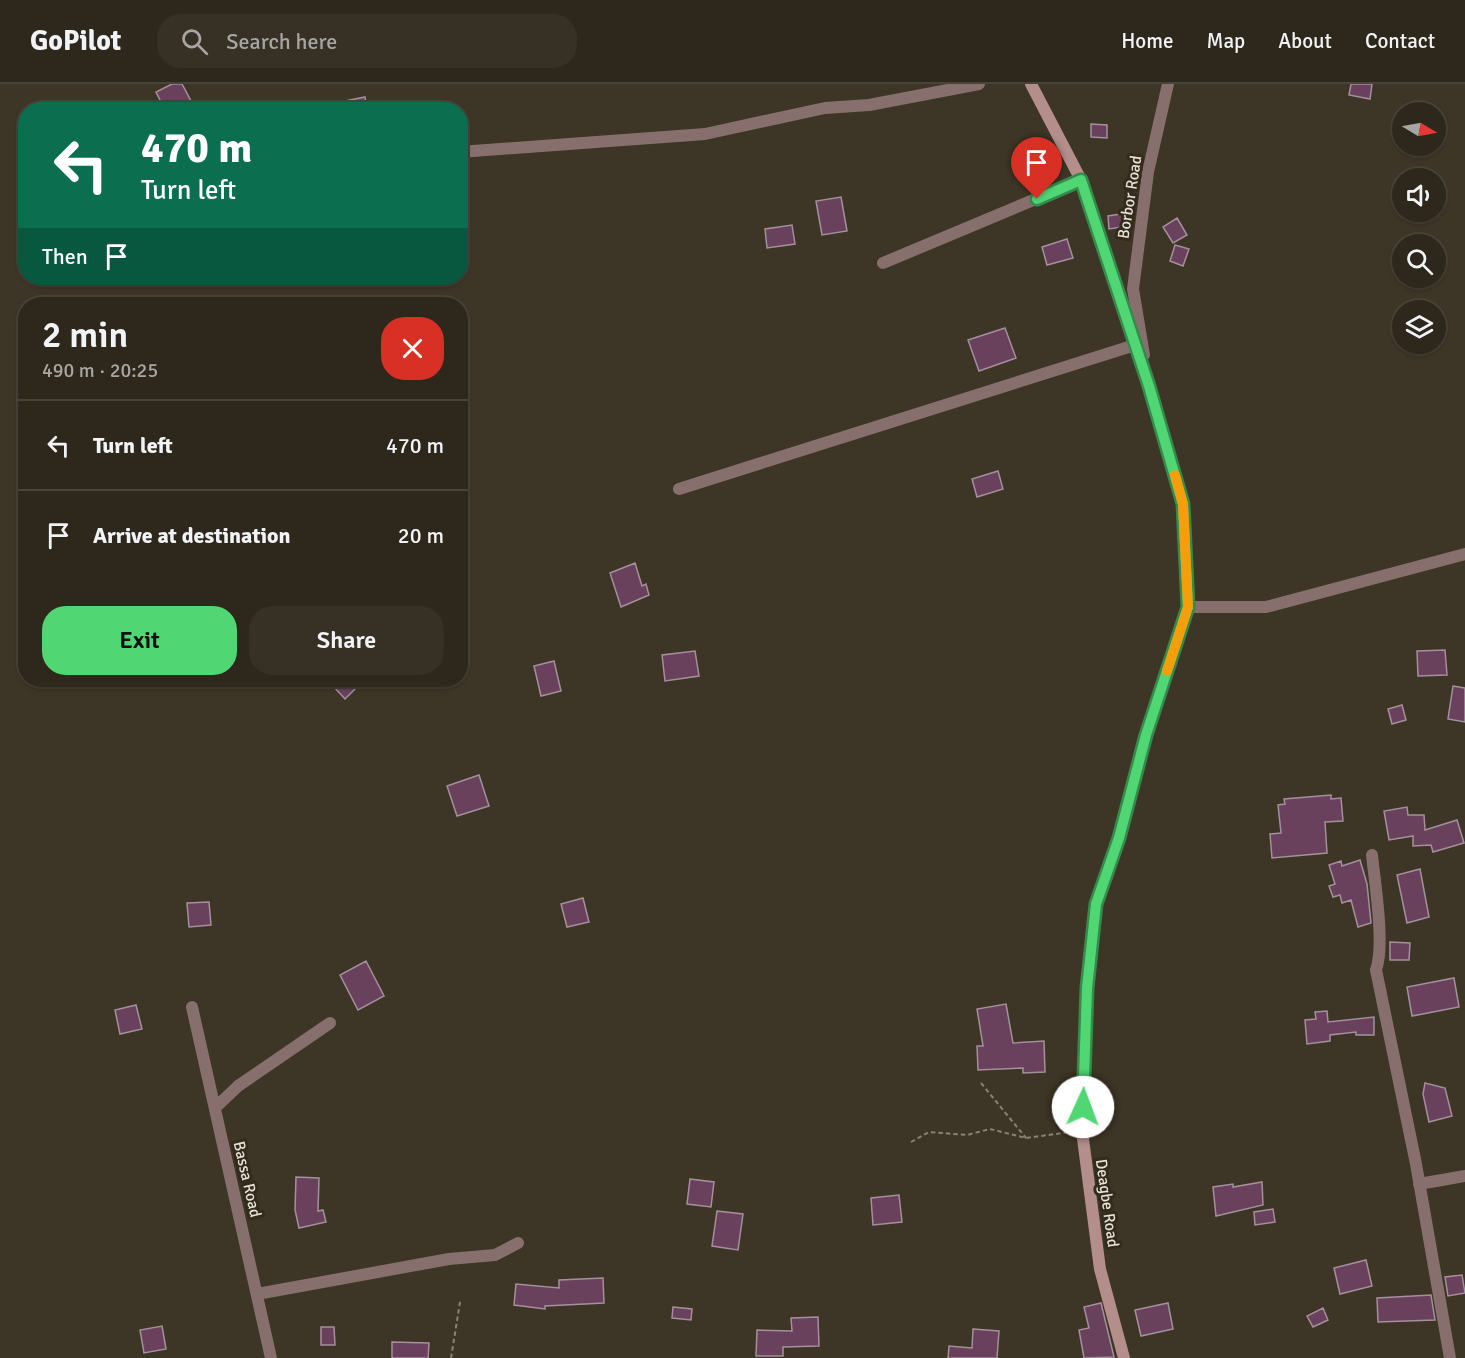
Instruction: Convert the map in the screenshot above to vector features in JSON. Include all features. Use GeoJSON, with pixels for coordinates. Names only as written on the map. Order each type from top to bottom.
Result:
{"type":"FeatureCollection","features":[{"type":"Feature","properties":{"kind":"street"},"geometry":{"type":"LineString","coordinates":[[468,151],[705,134],[825,108],[869,105],[979,84]]}},
{"type":"Feature","properties":{"kind":"street","name":"Deagbe Road"},"geometry":{"type":"LineString","coordinates":[[1031,84],[1081,180],[1149,386],[1183,504],[1188,607],[1146,735],[1119,838],[1096,904],[1087,988],[1082,1131],[1100,1269],[1124,1358]]}},
{"type":"Feature","properties":{"kind":"street","name":"Borbor Road"},"geometry":{"type":"LineString","coordinates":[[1149,386],[1133,289],[1148,172],[1168,84]]}},
{"type":"Feature","properties":{"kind":"street"},"geometry":{"type":"LineString","coordinates":[[883,263],[1081,180]]}},
{"type":"Feature","properties":{"kind":"street"},"geometry":{"type":"LineString","coordinates":[[679,489],[1135,345]]}},
{"type":"Feature","properties":{"kind":"street"},"geometry":{"type":"LineString","coordinates":[[1188,607],[1266,607],[1465,554]]}},
{"type":"Feature","properties":{"kind":"street"},"geometry":{"type":"LineString","coordinates":[[1372,855],[1379,934],[1379,962],[1376,970],[1419,1184],[1450,1358]]}},
{"type":"Feature","properties":{"kind":"street","name":"Bassa Road"},"geometry":{"type":"LineString","coordinates":[[192,1007],[272,1358]]}},
{"type":"Feature","properties":{"kind":"street"},"geometry":{"type":"LineString","coordinates":[[215,1108],[238,1086],[330,1023]]}},
{"type":"Feature","properties":{"kind":"street"},"geometry":{"type":"LineString","coordinates":[[1419,1184],[1465,1176]]}},
{"type":"Feature","properties":{"kind":"street"},"geometry":{"type":"LineString","coordinates":[[257,1294],[448,1259],[495,1255],[518,1243]]}},
{"type":"Feature","properties":{"kind":"path"},"geometry":{"type":"LineString","coordinates":[[981,1083],[1026,1138]]}},
{"type":"Feature","properties":{"kind":"path"},"geometry":{"type":"LineString","coordinates":[[911,1142],[929,1132],[967,1135],[990,1129],[1026,1138],[1082,1131]]}},
{"type":"Feature","properties":{"kind":"path"},"geometry":{"type":"LineString","coordinates":[[451,1358],[460,1302]]}},
{"type":"Feature","properties":{"kind":"building"},"geometry":{"type":"Polygon","coordinates":[[[172,84],[182,84],[191,101],[161,102],[156,92],[172,84]]]}},
{"type":"Feature","properties":{"kind":"building"},"geometry":{"type":"Polygon","coordinates":[[[1351,84],[1372,84],[1370,99],[1349,95],[1351,84]]]}},
{"type":"Feature","properties":{"kind":"building"},"geometry":{"type":"Polygon","coordinates":[[[365,97],[366,102],[340,102],[365,97]]]}},
{"type":"Feature","properties":{"kind":"building"},"geometry":{"type":"Polygon","coordinates":[[[1091,124],[1107,125],[1107,138],[1091,137],[1091,124]]]}},
{"type":"Feature","properties":{"kind":"building"},"geometry":{"type":"Polygon","coordinates":[[[841,197],[847,231],[822,235],[816,201],[841,197]]]}},
{"type":"Feature","properties":{"kind":"building"},"geometry":{"type":"Polygon","coordinates":[[[1127,213],[1128,226],[1109,229],[1108,216],[1127,213]]]}},
{"type":"Feature","properties":{"kind":"building"},"geometry":{"type":"Polygon","coordinates":[[[1177,218],[1187,235],[1173,243],[1163,227],[1177,218]]]}},
{"type":"Feature","properties":{"kind":"building"},"geometry":{"type":"Polygon","coordinates":[[[792,225],[795,244],[767,248],[765,229],[792,225]]]}},
{"type":"Feature","properties":{"kind":"building"},"geometry":{"type":"Polygon","coordinates":[[[1067,239],[1073,258],[1047,265],[1042,247],[1067,239]]]}},
{"type":"Feature","properties":{"kind":"building"},"geometry":{"type":"Polygon","coordinates":[[[1175,245],[1189,249],[1183,266],[1170,261],[1175,245]]]}},
{"type":"Feature","properties":{"kind":"building"},"geometry":{"type":"Polygon","coordinates":[[[1005,328],[1016,358],[979,371],[968,340],[1005,328]]]}},
{"type":"Feature","properties":{"kind":"building"},"geometry":{"type":"Polygon","coordinates":[[[998,471],[1003,489],[977,497],[972,479],[998,471]]]}},
{"type":"Feature","properties":{"kind":"building"},"geometry":{"type":"Polygon","coordinates":[[[635,563],[642,586],[646,584],[649,595],[621,607],[610,573],[635,563]]]}},
{"type":"Feature","properties":{"kind":"building"},"geometry":{"type":"Polygon","coordinates":[[[1445,650],[1447,675],[1418,676],[1417,651],[1445,650]]]}},
{"type":"Feature","properties":{"kind":"building"},"geometry":{"type":"Polygon","coordinates":[[[695,651],[699,676],[665,681],[662,655],[695,651]]]}},
{"type":"Feature","properties":{"kind":"building"},"geometry":{"type":"Polygon","coordinates":[[[554,661],[561,691],[541,696],[534,666],[554,661]]]}},
{"type":"Feature","properties":{"kind":"building"},"geometry":{"type":"Polygon","coordinates":[[[1453,686],[1465,688],[1465,722],[1448,719],[1453,686]]]}},
{"type":"Feature","properties":{"kind":"building"},"geometry":{"type":"Polygon","coordinates":[[[334,687],[357,687],[345,699],[334,687]]]}},
{"type":"Feature","properties":{"kind":"building"},"geometry":{"type":"Polygon","coordinates":[[[1402,705],[1406,720],[1392,724],[1388,709],[1402,705]]]}},
{"type":"Feature","properties":{"kind":"building"},"geometry":{"type":"Polygon","coordinates":[[[479,775],[489,806],[457,816],[447,786],[479,775]]]}},
{"type":"Feature","properties":{"kind":"building"},"geometry":{"type":"Polygon","coordinates":[[[1331,795],[1331,799],[1341,798],[1343,821],[1325,822],[1327,853],[1272,858],[1270,834],[1281,833],[1278,805],[1285,804],[1284,799],[1331,795]]]}},
{"type":"Feature","properties":{"kind":"building"},"geometry":{"type":"Polygon","coordinates":[[[1407,807],[1408,815],[1424,815],[1425,830],[1457,820],[1464,843],[1433,852],[1431,845],[1413,846],[1413,836],[1389,840],[1384,811],[1407,807]]]}},
{"type":"Feature","properties":{"kind":"building"},"geometry":{"type":"Polygon","coordinates":[[[1360,860],[1367,884],[1371,923],[1358,927],[1351,900],[1342,903],[1340,895],[1333,897],[1329,886],[1335,884],[1329,865],[1341,861],[1342,866],[1360,860]]]}},
{"type":"Feature","properties":{"kind":"building"},"geometry":{"type":"Polygon","coordinates":[[[1420,869],[1429,917],[1407,923],[1397,875],[1420,869]]]}},
{"type":"Feature","properties":{"kind":"building"},"geometry":{"type":"Polygon","coordinates":[[[583,898],[589,922],[567,927],[561,904],[583,898]]]}},
{"type":"Feature","properties":{"kind":"building"},"geometry":{"type":"Polygon","coordinates":[[[209,902],[211,925],[189,927],[187,903],[209,902]]]}},
{"type":"Feature","properties":{"kind":"building"},"geometry":{"type":"Polygon","coordinates":[[[1390,942],[1410,943],[1409,960],[1390,960],[1390,942]]]}},
{"type":"Feature","properties":{"kind":"building"},"geometry":{"type":"Polygon","coordinates":[[[366,961],[384,996],[358,1010],[340,975],[366,961]]]}},
{"type":"Feature","properties":{"kind":"building"},"geometry":{"type":"Polygon","coordinates":[[[1454,978],[1459,1007],[1412,1016],[1407,987],[1454,978]]]}},
{"type":"Feature","properties":{"kind":"building"},"geometry":{"type":"Polygon","coordinates":[[[1006,1004],[1013,1043],[1044,1041],[1045,1072],[1023,1073],[1023,1068],[978,1070],[977,1046],[983,1046],[977,1009],[1006,1004]]]}},
{"type":"Feature","properties":{"kind":"building"},"geometry":{"type":"Polygon","coordinates":[[[136,1005],[142,1029],[120,1034],[115,1010],[136,1005]]]}},
{"type":"Feature","properties":{"kind":"building"},"geometry":{"type":"Polygon","coordinates":[[[1327,1011],[1328,1022],[1374,1017],[1374,1035],[1356,1035],[1356,1032],[1330,1035],[1330,1041],[1307,1044],[1305,1020],[1316,1019],[1315,1012],[1327,1011]]]}},
{"type":"Feature","properties":{"kind":"building"},"geometry":{"type":"Polygon","coordinates":[[[1425,1083],[1445,1088],[1452,1116],[1429,1122],[1423,1094],[1425,1083]]]}},
{"type":"Feature","properties":{"kind":"building"},"geometry":{"type":"Polygon","coordinates":[[[296,1177],[319,1178],[318,1211],[323,1210],[326,1222],[299,1228],[295,1210],[296,1177]]]}},
{"type":"Feature","properties":{"kind":"building"},"geometry":{"type":"Polygon","coordinates":[[[690,1179],[714,1182],[711,1207],[687,1204],[690,1179]]]}},
{"type":"Feature","properties":{"kind":"building"},"geometry":{"type":"Polygon","coordinates":[[[1262,1182],[1263,1205],[1216,1216],[1213,1187],[1233,1184],[1233,1187],[1262,1182]]]}},
{"type":"Feature","properties":{"kind":"building"},"geometry":{"type":"Polygon","coordinates":[[[899,1195],[902,1222],[873,1225],[871,1198],[899,1195]]]}},
{"type":"Feature","properties":{"kind":"building"},"geometry":{"type":"Polygon","coordinates":[[[1273,1209],[1275,1222],[1255,1225],[1254,1212],[1273,1209]]]}},
{"type":"Feature","properties":{"kind":"building"},"geometry":{"type":"Polygon","coordinates":[[[717,1211],[743,1214],[738,1250],[712,1246],[717,1211]]]}},
{"type":"Feature","properties":{"kind":"building"},"geometry":{"type":"Polygon","coordinates":[[[1366,1260],[1372,1286],[1340,1294],[1334,1268],[1366,1260]]]}},
{"type":"Feature","properties":{"kind":"building"},"geometry":{"type":"Polygon","coordinates":[[[1462,1275],[1465,1293],[1448,1296],[1445,1277],[1462,1275]]]}},
{"type":"Feature","properties":{"kind":"building"},"geometry":{"type":"Polygon","coordinates":[[[603,1278],[604,1303],[545,1306],[545,1309],[514,1305],[516,1284],[559,1288],[559,1280],[603,1278]]]}},
{"type":"Feature","properties":{"kind":"building"},"geometry":{"type":"Polygon","coordinates":[[[1431,1295],[1435,1320],[1378,1322],[1377,1298],[1431,1295]]]}},
{"type":"Feature","properties":{"kind":"building"},"geometry":{"type":"Polygon","coordinates":[[[1101,1303],[1114,1357],[1084,1358],[1079,1330],[1089,1328],[1084,1307],[1101,1303]]]}},
{"type":"Feature","properties":{"kind":"building"},"geometry":{"type":"Polygon","coordinates":[[[1168,1303],[1173,1329],[1141,1336],[1135,1310],[1168,1303]]]}},
{"type":"Feature","properties":{"kind":"building"},"geometry":{"type":"Polygon","coordinates":[[[673,1307],[692,1309],[691,1320],[672,1318],[673,1307]]]}},
{"type":"Feature","properties":{"kind":"building"},"geometry":{"type":"Polygon","coordinates":[[[1323,1308],[1328,1320],[1313,1327],[1307,1316],[1323,1308]]]}},
{"type":"Feature","properties":{"kind":"building"},"geometry":{"type":"Polygon","coordinates":[[[818,1317],[819,1346],[783,1347],[783,1356],[756,1356],[757,1330],[792,1331],[791,1318],[818,1317]]]}},
{"type":"Feature","properties":{"kind":"building"},"geometry":{"type":"Polygon","coordinates":[[[162,1326],[166,1349],[144,1353],[140,1330],[162,1326]]]}},
{"type":"Feature","properties":{"kind":"building"},"geometry":{"type":"Polygon","coordinates":[[[321,1327],[334,1327],[335,1345],[321,1345],[321,1327]]]}},
{"type":"Feature","properties":{"kind":"building"},"geometry":{"type":"Polygon","coordinates":[[[973,1329],[999,1331],[997,1358],[948,1358],[949,1346],[972,1348],[973,1329]]]}},
{"type":"Feature","properties":{"kind":"building"},"geometry":{"type":"Polygon","coordinates":[[[392,1342],[429,1343],[428,1358],[392,1358],[392,1342]]]}},
{"type":"Feature","properties":{"kind":"slow traffic"},"geometry":{"type":"LineString","coordinates":[[1167,671],[1188,607],[1183,504],[1175,475]]}},
{"type":"Feature","properties":{"kind":"route"},"geometry":{"type":"LineString","coordinates":[[1037,199],[1081,180],[1149,386],[1183,504],[1188,607],[1146,735],[1119,838],[1096,904],[1087,988],[1083,1107]]}}]}
